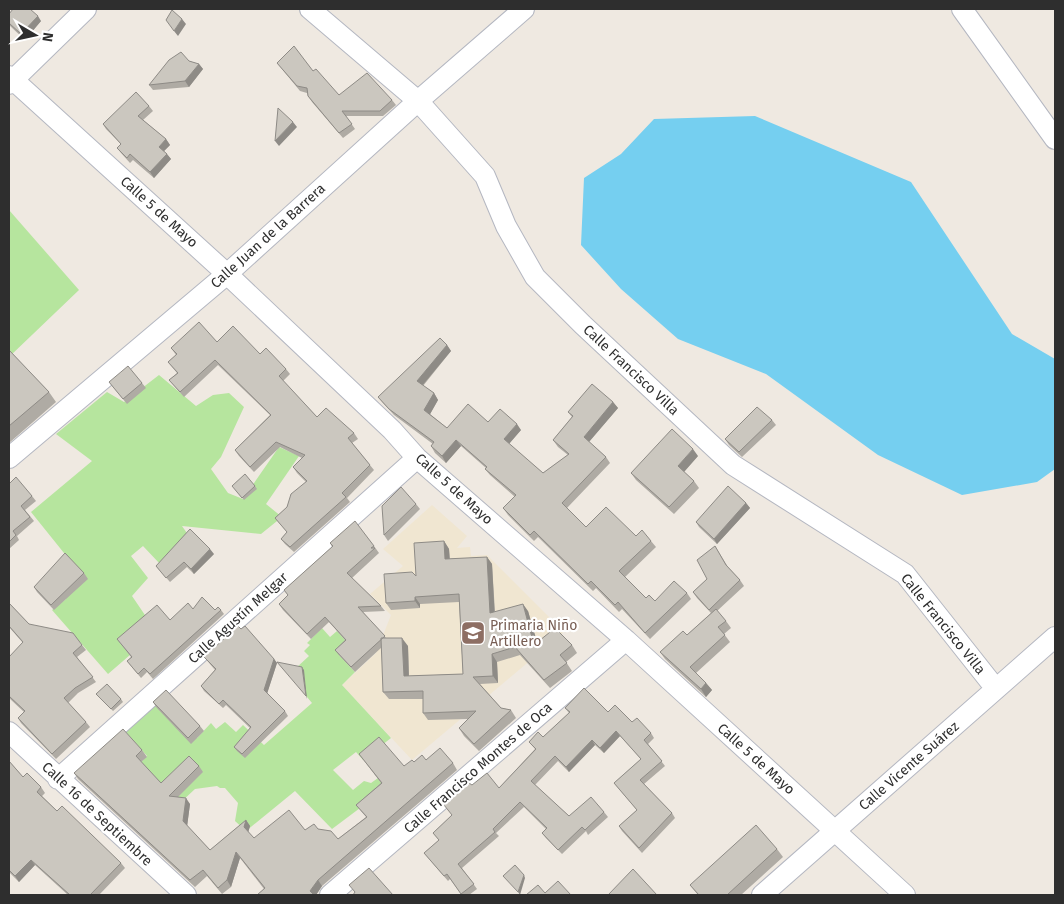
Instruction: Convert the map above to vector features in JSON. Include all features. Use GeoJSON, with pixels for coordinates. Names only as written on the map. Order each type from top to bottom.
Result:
{"type":"FeatureCollection","features":[{"type":"Feature","properties":{"kind":"street"},"geometry":{"type":"LineString","coordinates":[[10,80],[86,9]]}},
{"type":"Feature","properties":{"kind":"street","name":"Calle Francisco Villa"},"geometry":{"type":"LineString","coordinates":[[310,9],[418,100],[485,176],[506,226],[535,277],[583,325],[733,465],[905,574],[996,689]]}},
{"type":"Feature","properties":{"kind":"street","name":"Calle Juan de la Barrera"},"geometry":{"type":"LineString","coordinates":[[9,458],[227,274],[418,100],[524,9]]}},
{"type":"Feature","properties":{"kind":"street"},"geometry":{"type":"LineString","coordinates":[[962,9],[1055,139]]}},
{"type":"Feature","properties":{"kind":"street","name":"Calle 5 de Mayo"},"geometry":{"type":"LineString","coordinates":[[10,80],[227,274],[392,430],[417,458],[626,640],[905,895]]}},
{"type":"Feature","properties":{"kind":"street","name":"Calle Agustín Melgar"},"geometry":{"type":"LineString","coordinates":[[58,779],[417,458]]}},
{"type":"Feature","properties":{"kind":"street","name":"Calle Francisco Montes de Oca"},"geometry":{"type":"LineString","coordinates":[[330,895],[626,640]]}},
{"type":"Feature","properties":{"kind":"street","name":"Calle Vicente Suárez"},"geometry":{"type":"LineString","coordinates":[[762,895],[1054,640]]}},
{"type":"Feature","properties":{"kind":"street","name":"Calle 16 de Septiembre"},"geometry":{"type":"LineString","coordinates":[[9,732],[186,895]]}},
{"type":"Feature","properties":{"kind":"shaded area","name":"Primaria Niño Artillero"},"geometry":{"type":"Polygon","coordinates":[[[432,505],[467,536],[457,548],[470,547],[471,556],[487,555],[564,632],[412,760],[342,685],[376,653],[391,615],[370,594],[403,566],[383,549],[432,505]]]}},
{"type":"Feature","properties":{"kind":"green space"},"geometry":{"type":"Polygon","coordinates":[[[9,210],[79,290],[9,357],[9,210]]]}},
{"type":"Feature","properties":{"kind":"green space"},"geometry":{"type":"Polygon","coordinates":[[[159,375],[196,406],[213,395],[229,393],[244,407],[221,457],[211,469],[228,493],[243,499],[279,447],[299,456],[266,504],[282,517],[261,534],[182,526],[189,536],[160,564],[143,546],[131,556],[148,578],[132,596],[147,618],[120,643],[130,655],[108,674],[52,610],[66,599],[68,558],[31,512],[92,461],[56,434],[107,392],[124,402],[159,375]]]}},
{"type":"Feature","properties":{"kind":"green space"},"geometry":{"type":"Polygon","coordinates":[[[322,628],[330,637],[337,631],[346,641],[339,655],[355,672],[342,685],[391,738],[363,760],[356,752],[333,770],[353,790],[364,781],[371,783],[378,778],[384,785],[360,808],[332,829],[295,791],[246,831],[235,821],[238,803],[225,788],[217,786],[195,789],[180,803],[140,763],[147,756],[125,731],[155,705],[185,737],[197,738],[211,723],[216,729],[225,722],[236,732],[243,725],[264,745],[312,703],[302,691],[296,668],[309,656],[304,651],[310,645],[307,643],[322,628]]]}},
{"type":"Feature","properties":{"kind":"water"},"geometry":{"type":"Polygon","coordinates":[[[755,116],[911,182],[1012,334],[1055,359],[1055,469],[1037,482],[962,495],[878,455],[766,374],[678,339],[621,289],[581,245],[584,178],[621,154],[654,119],[755,116]]]}},
{"type":"Feature","properties":{"kind":"building"},"geometry":{"type":"Polygon","coordinates":[[[13,9],[30,9],[38,16],[21,34],[9,23],[9,14],[13,9]]]}},
{"type":"Feature","properties":{"kind":"building"},"geometry":{"type":"Polygon","coordinates":[[[172,10],[182,19],[174,31],[166,20],[172,10]]]}},
{"type":"Feature","properties":{"kind":"building"},"geometry":{"type":"Polygon","coordinates":[[[294,46],[313,71],[316,69],[339,95],[367,73],[392,100],[380,111],[342,111],[352,124],[339,133],[308,96],[307,88],[297,86],[277,63],[294,46]]]}},
{"type":"Feature","properties":{"kind":"building"},"geometry":{"type":"Polygon","coordinates":[[[181,52],[189,61],[199,64],[185,81],[149,85],[169,60],[181,52]]]}},
{"type":"Feature","properties":{"kind":"building"},"geometry":{"type":"Polygon","coordinates":[[[136,92],[149,106],[138,116],[166,139],[159,147],[167,154],[150,172],[130,154],[127,158],[117,148],[121,144],[103,124],[136,92]]]}},
{"type":"Feature","properties":{"kind":"building"},"geometry":{"type":"Polygon","coordinates":[[[278,108],[293,122],[275,141],[278,108]]]}},
{"type":"Feature","properties":{"kind":"building"},"geometry":{"type":"Polygon","coordinates":[[[199,322],[217,342],[233,326],[260,354],[266,348],[286,369],[279,376],[317,417],[326,408],[354,433],[348,438],[370,465],[342,493],[346,497],[290,547],[281,539],[287,532],[275,518],[287,507],[291,494],[307,481],[293,467],[305,455],[276,442],[250,467],[235,450],[271,415],[215,360],[180,392],[169,380],[178,373],[168,362],[177,354],[171,348],[199,322]]]}},
{"type":"Feature","properties":{"kind":"building"},"geometry":{"type":"Polygon","coordinates":[[[440,338],[447,345],[417,381],[434,393],[424,410],[447,428],[468,404],[488,422],[500,409],[517,424],[504,439],[543,473],[569,454],[553,440],[573,416],[568,412],[592,384],[613,402],[584,437],[606,457],[562,503],[586,527],[606,507],[636,536],[642,530],[651,541],[619,571],[646,598],[649,595],[655,601],[674,581],[687,593],[645,633],[618,602],[615,605],[591,581],[588,584],[534,531],[530,535],[503,508],[516,495],[485,469],[487,467],[456,440],[442,456],[431,446],[434,442],[389,409],[378,397],[440,338]]]}},
{"type":"Feature","properties":{"kind":"building"},"geometry":{"type":"Polygon","coordinates":[[[9,350],[49,392],[9,426],[9,350]]]}},
{"type":"Feature","properties":{"kind":"building"},"geometry":{"type":"Polygon","coordinates":[[[128,366],[142,383],[123,399],[109,382],[128,366]]]}},
{"type":"Feature","properties":{"kind":"building"},"geometry":{"type":"Polygon","coordinates":[[[757,407],[772,420],[739,452],[725,439],[757,407]]]}},
{"type":"Feature","properties":{"kind":"building"},"geometry":{"type":"Polygon","coordinates":[[[672,429],[693,449],[678,466],[694,481],[669,507],[631,473],[672,429]]]}},
{"type":"Feature","properties":{"kind":"building"},"geometry":{"type":"Polygon","coordinates":[[[245,474],[255,486],[242,498],[232,486],[245,474]]]}},
{"type":"Feature","properties":{"kind":"building"},"geometry":{"type":"Polygon","coordinates":[[[16,477],[32,496],[21,506],[30,517],[13,531],[16,535],[9,542],[9,484],[16,477]]]}},
{"type":"Feature","properties":{"kind":"building"},"geometry":{"type":"Polygon","coordinates":[[[728,486],[746,503],[714,539],[696,522],[728,486]]]}},
{"type":"Feature","properties":{"kind":"building"},"geometry":{"type":"Polygon","coordinates":[[[401,487],[416,504],[384,535],[382,506],[401,487]]]}},
{"type":"Feature","properties":{"kind":"building"},"geometry":{"type":"Polygon","coordinates":[[[355,521],[374,546],[371,548],[375,548],[347,573],[381,606],[358,607],[385,636],[351,667],[335,650],[346,640],[325,617],[307,634],[279,604],[288,595],[284,590],[333,546],[330,543],[355,521]]]}},
{"type":"Feature","properties":{"kind":"building"},"geometry":{"type":"Polygon","coordinates":[[[190,529],[210,549],[191,569],[184,562],[166,578],[156,566],[190,529]]]}},
{"type":"Feature","properties":{"kind":"building"},"geometry":{"type":"Polygon","coordinates":[[[444,541],[445,559],[487,557],[490,613],[523,604],[534,645],[555,628],[572,645],[560,655],[567,663],[544,680],[515,647],[492,654],[493,676],[473,677],[501,708],[511,710],[474,744],[459,728],[476,711],[423,713],[423,691],[383,692],[381,638],[402,638],[404,676],[463,674],[459,594],[415,597],[415,601],[386,603],[384,574],[412,572],[416,576],[414,543],[444,541]]]}},
{"type":"Feature","properties":{"kind":"building"},"geometry":{"type":"Polygon","coordinates":[[[715,546],[726,565],[740,580],[709,610],[693,592],[707,579],[697,560],[715,546]]]}},
{"type":"Feature","properties":{"kind":"building"},"geometry":{"type":"Polygon","coordinates":[[[65,553],[84,573],[51,605],[34,587],[65,553]]]}},
{"type":"Feature","properties":{"kind":"building"},"geometry":{"type":"Polygon","coordinates":[[[202,597],[215,610],[218,607],[221,610],[150,674],[144,668],[138,674],[127,661],[132,657],[117,639],[157,605],[170,620],[188,603],[193,609],[202,597]]]}},
{"type":"Feature","properties":{"kind":"building"},"geometry":{"type":"Polygon","coordinates":[[[9,603],[29,624],[73,633],[82,645],[73,653],[93,677],[75,688],[64,698],[86,722],[52,754],[18,718],[25,711],[9,696],[9,657],[23,642],[9,626],[9,603]]]}},
{"type":"Feature","properties":{"kind":"building"},"geometry":{"type":"Polygon","coordinates":[[[716,609],[726,621],[718,627],[725,635],[690,667],[706,683],[701,689],[660,652],[683,631],[687,635],[716,609]]]}},
{"type":"Feature","properties":{"kind":"building"},"geometry":{"type":"Polygon","coordinates":[[[238,626],[241,629],[245,626],[274,659],[264,690],[285,711],[242,754],[234,747],[251,727],[223,700],[219,704],[201,686],[216,669],[204,657],[238,626]]]}},
{"type":"Feature","properties":{"kind":"building"},"geometry":{"type":"Polygon","coordinates":[[[277,662],[302,667],[306,696],[277,662]]]}},
{"type":"Feature","properties":{"kind":"building"},"geometry":{"type":"Polygon","coordinates":[[[107,684],[121,699],[111,709],[96,694],[107,684]]]}},
{"type":"Feature","properties":{"kind":"building"},"geometry":{"type":"Polygon","coordinates":[[[584,688],[608,712],[615,705],[632,722],[637,718],[651,733],[644,740],[662,761],[640,780],[672,813],[639,848],[619,826],[637,810],[614,783],[641,759],[616,731],[600,748],[592,740],[566,767],[555,756],[531,781],[569,816],[591,797],[604,812],[585,830],[582,827],[558,850],[542,833],[547,828],[520,802],[493,829],[495,832],[458,864],[474,884],[461,894],[447,874],[444,876],[424,853],[439,840],[433,833],[452,815],[444,805],[469,783],[472,785],[487,773],[499,788],[536,749],[529,742],[538,732],[543,737],[570,712],[565,708],[584,688]]]}},
{"type":"Feature","properties":{"kind":"building"},"geometry":{"type":"Polygon","coordinates":[[[166,690],[200,726],[188,738],[153,702],[166,690]]]}},
{"type":"Feature","properties":{"kind":"building"},"geometry":{"type":"Polygon","coordinates":[[[123,729],[142,750],[136,756],[161,783],[189,756],[199,766],[169,796],[186,798],[183,821],[210,850],[246,820],[244,827],[254,838],[289,810],[305,830],[314,824],[318,829],[331,831],[338,839],[367,817],[356,805],[382,783],[359,754],[379,737],[404,766],[412,760],[414,762],[422,755],[426,760],[440,748],[453,763],[318,880],[310,891],[314,895],[257,895],[265,888],[236,852],[227,880],[218,888],[203,870],[190,880],[74,773],[123,729]]]}},
{"type":"Feature","properties":{"kind":"building"},"geometry":{"type":"Polygon","coordinates":[[[9,761],[23,777],[27,773],[41,787],[37,792],[57,811],[62,806],[121,863],[90,895],[70,895],[31,860],[15,876],[9,870],[9,761]]]}},
{"type":"Feature","properties":{"kind":"building"},"geometry":{"type":"Polygon","coordinates":[[[756,825],[777,849],[727,895],[699,895],[690,885],[756,825]]]}},
{"type":"Feature","properties":{"kind":"building"},"geometry":{"type":"Polygon","coordinates":[[[515,865],[524,875],[518,892],[503,876],[515,865]]]}},
{"type":"Feature","properties":{"kind":"building"},"geometry":{"type":"Polygon","coordinates":[[[369,868],[393,895],[353,895],[355,892],[349,885],[369,868]]]}},
{"type":"Feature","properties":{"kind":"building"},"geometry":{"type":"Polygon","coordinates":[[[633,869],[657,895],[608,895],[633,869]]]}},
{"type":"Feature","properties":{"kind":"building"},"geometry":{"type":"Polygon","coordinates":[[[558,881],[571,895],[526,895],[538,885],[545,893],[558,881]]]}},
{"type":"Feature","properties":{"kind":"place","name":"Primaria Niño Artillero"},"geometry":{"type":"Point","coordinates":[473,633]}}]}
